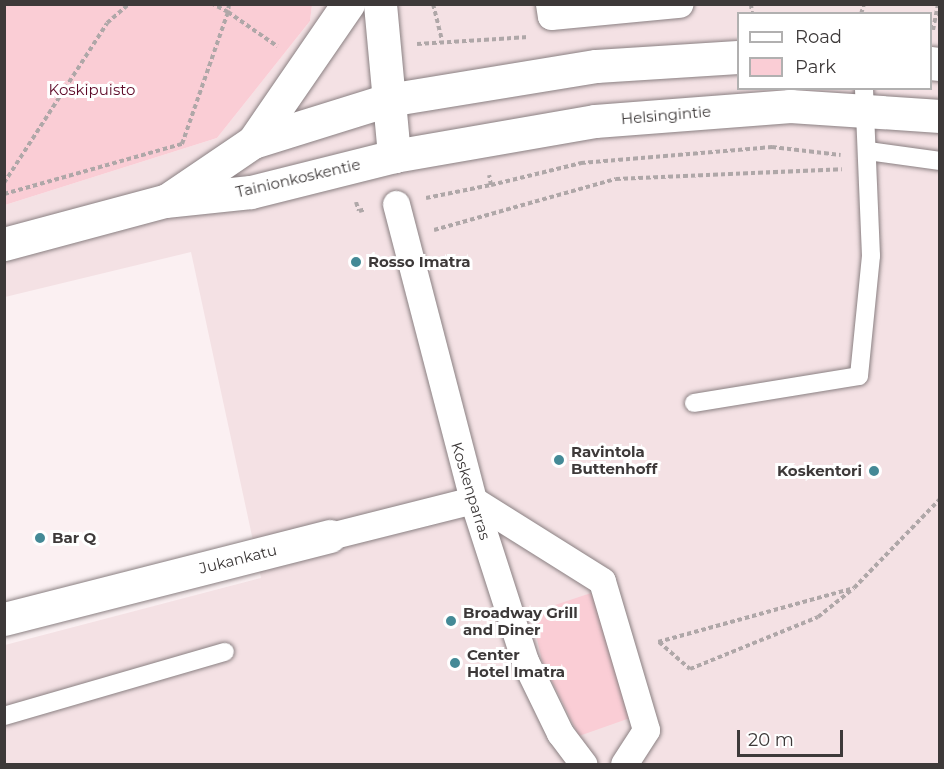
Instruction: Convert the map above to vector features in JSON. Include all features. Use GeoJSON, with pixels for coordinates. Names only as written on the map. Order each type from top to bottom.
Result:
{"type":"FeatureCollection","features":[{"type":"Feature","properties":{"kind":"main road"},"geometry":{"type":"LineString","coordinates":[[253,142],[348,4]]}},
{"type":"Feature","properties":{"kind":"main road"},"geometry":{"type":"LineString","coordinates":[[380,4],[394,156]]}},
{"type":"Feature","properties":{"kind":"main road"},"geometry":{"type":"LineString","coordinates":[[388,100],[596,66],[737,57]]}},
{"type":"Feature","properties":{"kind":"main road","name":"Helsingintie"},"geometry":{"type":"LineString","coordinates":[[394,156],[595,121],[690,111],[790,106],[864,99],[939,116]]}},
{"type":"Feature","properties":{"kind":"main road","name":"Tainionkoskentie"},"geometry":{"type":"LineString","coordinates":[[165,201],[253,142],[388,100]]}},
{"type":"Feature","properties":{"kind":"main road","name":"Tainionkoskentie"},"geometry":{"type":"LineString","coordinates":[[4,244],[165,201],[251,192],[394,156]]}},
{"type":"Feature","properties":{"kind":"main road","name":"Jukankatu"},"geometry":{"type":"LineString","coordinates":[[4,619],[330,536]]}},
{"type":"Feature","properties":{"kind":"street"},"geometry":{"type":"LineString","coordinates":[[549,4],[551,16],[679,4]]}},
{"type":"Feature","properties":{"kind":"street","name":"Koskenparras"},"geometry":{"type":"LineString","coordinates":[[396,204],[401,238],[473,500],[525,661],[560,733],[583,765]]}},
{"type":"Feature","properties":{"kind":"street"},"geometry":{"type":"LineString","coordinates":[[473,500],[602,581],[625,651],[646,730],[624,765]]}},
{"type":"Feature","properties":{"kind":"street","name":"Jukankatu"},"geometry":{"type":"LineString","coordinates":[[330,536],[473,500]]}},
{"type":"Feature","properties":{"kind":"lane"},"geometry":{"type":"LineString","coordinates":[[694,404],[859,376],[871,256],[870,173],[864,99]]}},
{"type":"Feature","properties":{"kind":"lane"},"geometry":{"type":"LineString","coordinates":[[868,151],[939,161]]}},
{"type":"Feature","properties":{"kind":"lane"},"geometry":{"type":"LineString","coordinates":[[4,716],[225,652]]}},
{"type":"Feature","properties":{"kind":"path"},"geometry":{"type":"LineString","coordinates":[[4,183],[108,23],[129,4]]}},
{"type":"Feature","properties":{"kind":"path"},"geometry":{"type":"LineString","coordinates":[[4,194],[182,144],[228,12],[213,4]]}},
{"type":"Feature","properties":{"kind":"path"},"geometry":{"type":"LineString","coordinates":[[433,4],[442,39],[469,44]]}},
{"type":"Feature","properties":{"kind":"path"},"geometry":{"type":"LineString","coordinates":[[932,34],[938,4]]}},
{"type":"Feature","properties":{"kind":"path"},"geometry":{"type":"LineString","coordinates":[[491,185],[581,162],[772,147],[838,154],[870,173]]}},
{"type":"Feature","properties":{"kind":"path"},"geometry":{"type":"LineString","coordinates":[[401,238],[616,179],[822,166],[870,173]]}},
{"type":"Feature","properties":{"kind":"path"},"geometry":{"type":"LineString","coordinates":[[659,642],[690,669],[818,617],[854,588],[939,498]]}},
{"type":"Feature","properties":{"kind":"path"},"geometry":{"type":"LineString","coordinates":[[625,651],[854,588]]}},
{"type":"Feature","properties":{"kind":"shaded area"},"geometry":{"type":"Polygon","coordinates":[[[312,5],[939,5],[939,764],[5,764],[5,645],[261,578],[191,252],[5,297],[5,205],[217,138],[310,21],[312,5]]]}},
{"type":"Feature","properties":{"kind":"green space","name":"Koskipuisto"},"geometry":{"type":"Polygon","coordinates":[[[5,4],[312,5],[310,21],[217,138],[5,205],[5,4]]]}},
{"type":"Feature","properties":{"kind":"green space"},"geometry":{"type":"Polygon","coordinates":[[[594,592],[630,718],[579,736],[542,661],[531,613],[594,592]]]}},
{"type":"Feature","properties":{"kind":"place","name":"Rosso Imatra"},"geometry":{"type":"Point","coordinates":[356,262]}},
{"type":"Feature","properties":{"kind":"place","name":"Ravintola Buttenhoff"},"geometry":{"type":"Point","coordinates":[559,460]}},
{"type":"Feature","properties":{"kind":"place","name":"Koskentori"},"geometry":{"type":"Point","coordinates":[874,471]}},
{"type":"Feature","properties":{"kind":"place","name":"Bar Q"},"geometry":{"type":"Point","coordinates":[40,538]}},
{"type":"Feature","properties":{"kind":"place","name":"Broadway Grill and Diner"},"geometry":{"type":"Point","coordinates":[451,621]}},
{"type":"Feature","properties":{"kind":"place","name":"Center Hotel Imatra"},"geometry":{"type":"Point","coordinates":[455,663]}}]}
